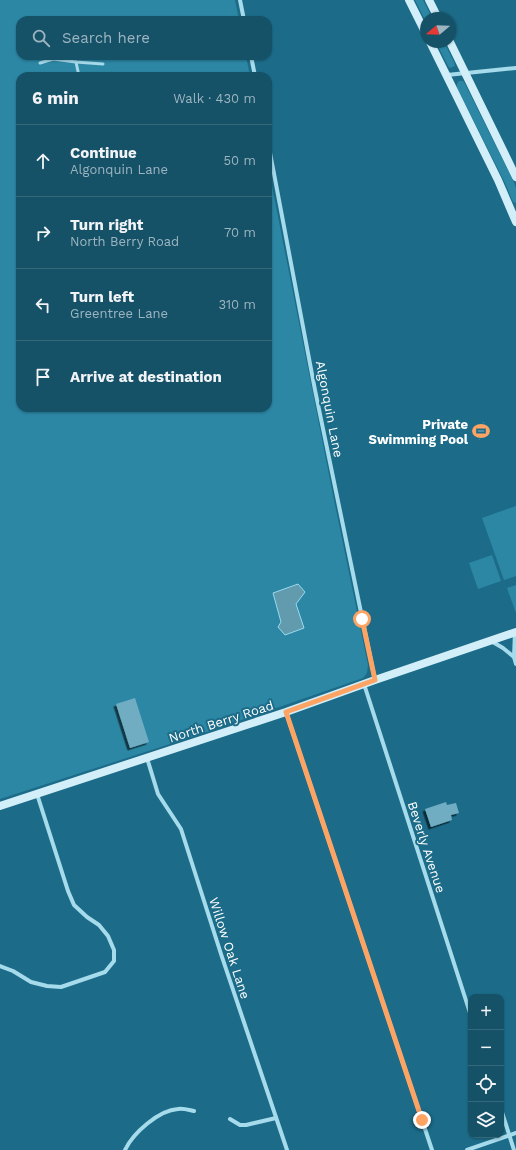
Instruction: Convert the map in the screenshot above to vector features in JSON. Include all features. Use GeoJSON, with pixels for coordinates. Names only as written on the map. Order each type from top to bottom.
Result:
{"type":"FeatureCollection","features":[{"type":"Feature","properties":{"kind":"main road"},"geometry":{"type":"LineString","coordinates":[[409,0],[420,22]]}},
{"type":"Feature","properties":{"kind":"main road"},"geometry":{"type":"LineString","coordinates":[[429,0],[435,12]]}},
{"type":"Feature","properties":{"kind":"main road"},"geometry":{"type":"LineString","coordinates":[[433,48],[514,212],[516,222]]}},
{"type":"Feature","properties":{"kind":"main road"},"geometry":{"type":"LineString","coordinates":[[453,48],[516,176]]}},
{"type":"Feature","properties":{"kind":"main road","name":"North Berry Road"},"geometry":{"type":"LineString","coordinates":[[0,806],[286,712],[516,632]]}},
{"type":"Feature","properties":{"kind":"street"},"geometry":{"type":"LineString","coordinates":[[240,0],[243,16]]}},
{"type":"Feature","properties":{"kind":"street"},"geometry":{"type":"LineString","coordinates":[[252,60],[254,72]]}},
{"type":"Feature","properties":{"kind":"street"},"geometry":{"type":"LineString","coordinates":[[446,75],[516,68]]}},
{"type":"Feature","properties":{"kind":"street","name":"Algonquin Lane"},"geometry":{"type":"LineString","coordinates":[[272,163],[315,390],[375,680]]}},
{"type":"Feature","properties":{"kind":"street"},"geometry":{"type":"LineString","coordinates":[[516,632],[514,658],[516,664]]}},
{"type":"Feature","properties":{"kind":"street"},"geometry":{"type":"LineString","coordinates":[[491,641],[503,648],[514,658]]}},
{"type":"Feature","properties":{"kind":"street","name":"Beverly Avenue"},"geometry":{"type":"LineString","coordinates":[[364,684],[468,1007]]}},
{"type":"Feature","properties":{"kind":"street"},"geometry":{"type":"LineString","coordinates":[[286,712],[432,1150]]}},
{"type":"Feature","properties":{"kind":"street","name":"Willow Oak Lane"},"geometry":{"type":"LineString","coordinates":[[147,757],[158,794],[181,829],[221,954],[287,1150]]}},
{"type":"Feature","properties":{"kind":"street"},"geometry":{"type":"LineString","coordinates":[[0,966],[13,971],[31,982],[47,986],[61,987],[105,972],[114,961],[114,950],[108,936],[99,925],[88,918],[74,904],[71,898],[37,794]]}},
{"type":"Feature","properties":{"kind":"street"},"geometry":{"type":"LineString","coordinates":[[125,1150],[139,1132],[152,1120],[166,1112],[179,1109],[194,1111]]}},
{"type":"Feature","properties":{"kind":"street"},"geometry":{"type":"LineString","coordinates":[[230,1119],[246,1126],[276,1118]]}},
{"type":"Feature","properties":{"kind":"street"},"geometry":{"type":"LineString","coordinates":[[504,1118],[514,1150]]}},
{"type":"Feature","properties":{"kind":"street"},"geometry":{"type":"LineString","coordinates":[[466,1150],[516,1133]]}},
{"type":"Feature","properties":{"kind":"lane"},"geometry":{"type":"LineString","coordinates":[[40,63],[50,60]]}},
{"type":"Feature","properties":{"kind":"lane"},"geometry":{"type":"LineString","coordinates":[[61,60],[103,64]]}},
{"type":"Feature","properties":{"kind":"lane"},"geometry":{"type":"LineString","coordinates":[[76,62],[78,72]]}},
{"type":"Feature","properties":{"kind":"shaded area"},"geometry":{"type":"Polygon","coordinates":[[[0,0],[235,0],[238,16],[16,16],[16,60],[247,60],[249,72],[16,72],[16,412],[272,412],[272,186],[368,665],[367,673],[363,678],[207,732],[0,799],[0,0]]]}},
{"type":"Feature","properties":{"kind":"shaded area"},"geometry":{"type":"Polygon","coordinates":[[[415,0],[423,0],[429,12],[421,12],[415,0]]]}},
{"type":"Feature","properties":{"kind":"shaded area"},"geometry":{"type":"Polygon","coordinates":[[[439,48],[447,48],[454,62],[455,66],[450,68],[439,48]]]}},
{"type":"Feature","properties":{"kind":"shaded area"},"geometry":{"type":"Polygon","coordinates":[[[459,81],[463,81],[465,84],[513,180],[516,188],[516,203],[513,202],[457,88],[459,81]]]}},
{"type":"Feature","properties":{"kind":"shaded area","name":"Private Swimming Pool"},"geometry":{"type":"Polygon","coordinates":[[[484,423],[486,437],[479,439],[476,425],[484,423]]]}},
{"type":"Feature","properties":{"kind":"shaded area"},"geometry":{"type":"Polygon","coordinates":[[[516,506],[516,576],[504,580],[482,518],[516,506]]]}},
{"type":"Feature","properties":{"kind":"shaded area"},"geometry":{"type":"Polygon","coordinates":[[[492,555],[501,581],[478,589],[469,563],[492,555]]]}},
{"type":"Feature","properties":{"kind":"shaded area"},"geometry":{"type":"Polygon","coordinates":[[[298,584],[305,592],[296,604],[304,628],[285,635],[278,627],[281,622],[273,593],[298,584]]]}},
{"type":"Feature","properties":{"kind":"shaded area"},"geometry":{"type":"Polygon","coordinates":[[[516,585],[516,613],[507,588],[516,585]]]}},
{"type":"Feature","properties":{"kind":"building"},"geometry":{"type":"Polygon","coordinates":[[[135,698],[149,742],[130,748],[116,704],[135,698]]]}},
{"type":"Feature","properties":{"kind":"building"},"geometry":{"type":"Polygon","coordinates":[[[446,802],[447,805],[456,803],[459,813],[451,815],[452,820],[431,827],[425,809],[446,802]]]}},
{"type":"Feature","properties":{"kind":"place","name":"Private Swimming Pool"},"geometry":{"type":"Point","coordinates":[481,431]}},
{"type":"Feature","properties":{"kind":"route"},"geometry":{"type":"LineString","coordinates":[[362,619],[375,680],[286,712],[422,1120]]}}]}
